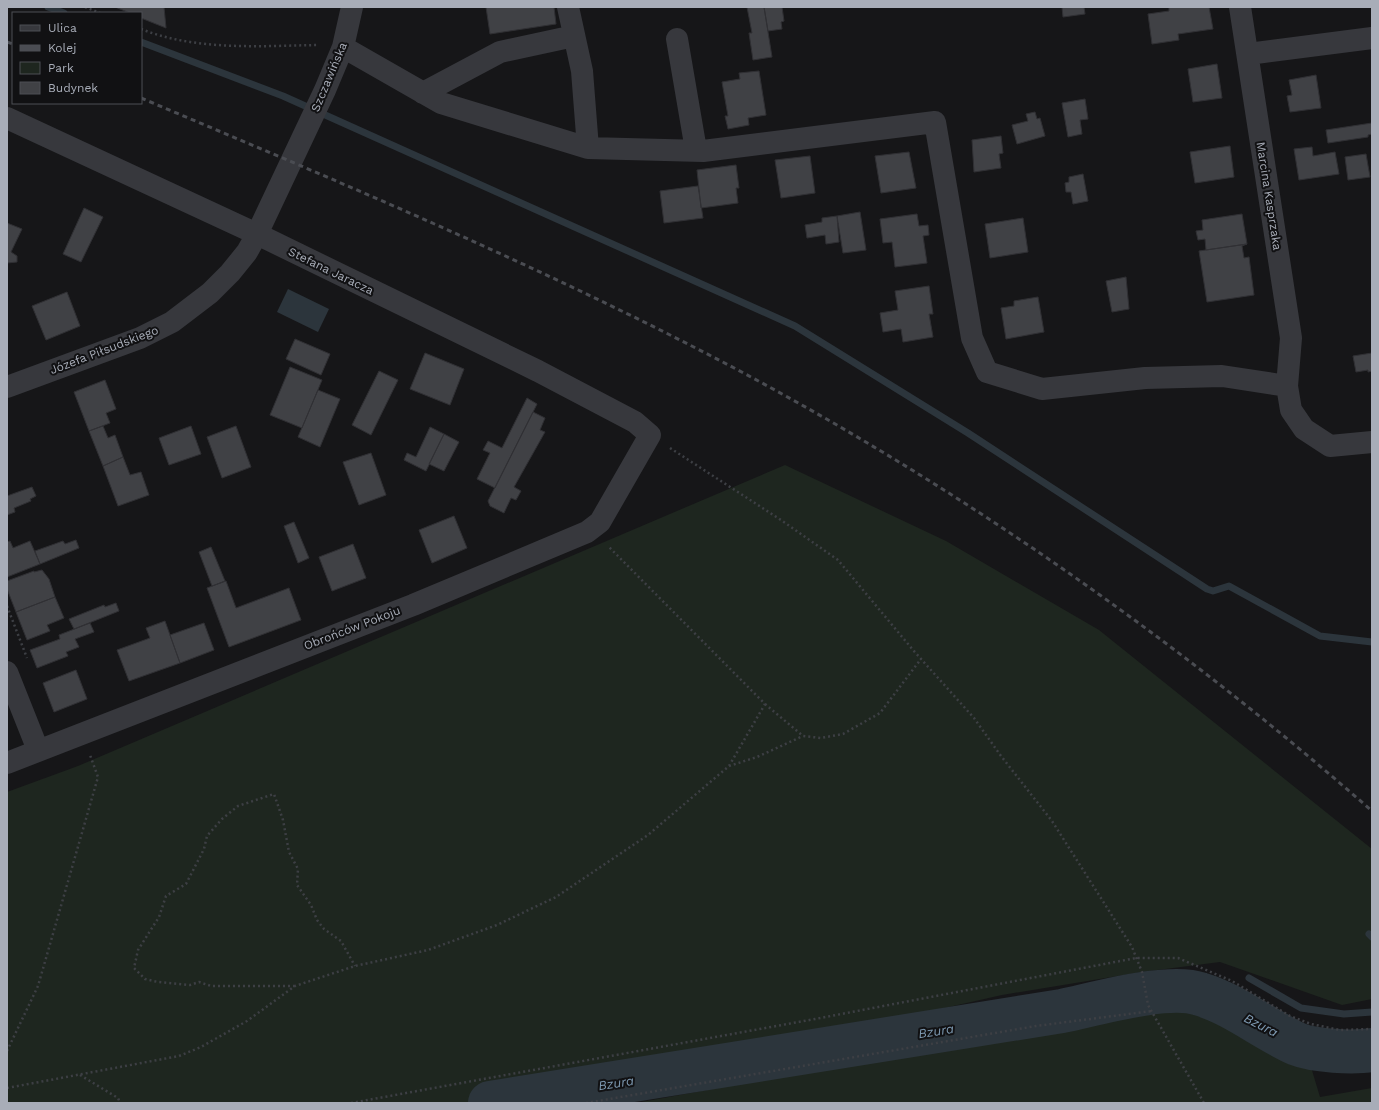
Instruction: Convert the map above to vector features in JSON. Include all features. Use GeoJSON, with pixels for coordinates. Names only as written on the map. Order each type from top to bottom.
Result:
{"type":"FeatureCollection","features":[{"type":"Feature","properties":{"kind":"street","name":"Szczawińska"},"geometry":{"type":"LineString","coordinates":[[309,123],[325,90],[333,46],[352,7]]}},
{"type":"Feature","properties":{"kind":"street"},"geometry":{"type":"LineString","coordinates":[[568,7],[582,71],[588,148]]}},
{"type":"Feature","properties":{"kind":"street","name":"Marcina Kasprzaka"},"geometry":{"type":"LineString","coordinates":[[1240,7],[1291,338],[1286,386],[1291,410],[1304,429],[1330,446],[1372,442]]}},
{"type":"Feature","properties":{"kind":"street"},"geometry":{"type":"LineString","coordinates":[[424,93],[500,52],[574,36]]}},
{"type":"Feature","properties":{"kind":"street"},"geometry":{"type":"LineString","coordinates":[[1248,54],[1372,38]]}},
{"type":"Feature","properties":{"kind":"street"},"geometry":{"type":"LineString","coordinates":[[677,39],[696,150]]}},
{"type":"Feature","properties":{"kind":"street"},"geometry":{"type":"LineString","coordinates":[[333,46],[441,103],[588,148],[696,150],[935,122],[972,338],[987,372],[1042,389],[1146,378],[1222,376],[1286,386]]}},
{"type":"Feature","properties":{"kind":"street","name":"Stefana Jaracza"},"geometry":{"type":"LineString","coordinates":[[7,118],[257,234],[538,371],[635,422],[650,435]]}},
{"type":"Feature","properties":{"kind":"street","name":"Józefa Piłsudskiego"},"geometry":{"type":"LineString","coordinates":[[7,387],[140,338],[172,322],[210,293],[230,273],[247,252],[257,234],[309,123]]}},
{"type":"Feature","properties":{"kind":"street","name":"Obrońców Pokoju"},"geometry":{"type":"LineString","coordinates":[[7,763],[413,605],[587,532],[600,522],[650,435]]}},
{"type":"Feature","properties":{"kind":"street"},"geometry":{"type":"LineString","coordinates":[[7,672],[38,750]]}},
{"type":"Feature","properties":{"kind":"path"},"geometry":{"type":"LineString","coordinates":[[85,7],[98,12]]}},
{"type":"Feature","properties":{"kind":"path"},"geometry":{"type":"LineString","coordinates":[[142,29],[163,38],[228,46],[333,46]]}},
{"type":"Feature","properties":{"kind":"path"},"geometry":{"type":"LineString","coordinates":[[650,435],[782,520],[838,560],[974,718],[1001,756],[1052,820],[1132,947],[1144,981],[1148,1005],[1204,1103]]}},
{"type":"Feature","properties":{"kind":"path"},"geometry":{"type":"LineString","coordinates":[[587,532],[602,540],[764,704],[803,736]]}},
{"type":"Feature","properties":{"kind":"path"},"geometry":{"type":"LineString","coordinates":[[729,766],[757,757],[803,736],[821,738],[843,734],[880,713],[922,659]]}},
{"type":"Feature","properties":{"kind":"path"},"geometry":{"type":"LineString","coordinates":[[7,1088],[179,1056],[201,1047],[247,1021],[295,986],[355,966],[428,950],[497,925],[556,897],[648,835],[729,766],[764,704]]}},
{"type":"Feature","properties":{"kind":"path"},"geometry":{"type":"LineString","coordinates":[[7,1051],[38,986],[98,777],[82,734]]}},
{"type":"Feature","properties":{"kind":"path"},"geometry":{"type":"LineString","coordinates":[[295,986],[212,986],[199,982],[190,985],[158,982],[145,978],[134,968],[138,950],[159,918],[166,896],[186,884],[204,849],[207,836],[222,819],[238,806],[258,798],[274,794],[283,820],[289,852],[298,870],[297,885],[324,929],[341,941],[355,966]]}},
{"type":"Feature","properties":{"kind":"path"},"geometry":{"type":"LineString","coordinates":[[351,1103],[815,1020],[1136,958],[1178,958],[1232,981],[1290,1016],[1311,1024],[1340,1030],[1372,1029]]}},
{"type":"Feature","properties":{"kind":"path"},"geometry":{"type":"LineString","coordinates":[[586,1103],[1036,1026],[1152,1010]]}},
{"type":"Feature","properties":{"kind":"path"},"geometry":{"type":"LineString","coordinates":[[80,1075],[118,1098],[120,1103]]}},
{"type":"Feature","properties":{"kind":"green space"},"geometry":{"type":"Polygon","coordinates":[[[785,465],[946,541],[1099,630],[1372,849],[1372,999],[1342,1005],[1220,962],[1142,972],[1002,995],[524,1103],[7,1103],[7,792],[78,766],[785,465]]]}},
{"type":"Feature","properties":{"kind":"green space"},"geometry":{"type":"Polygon","coordinates":[[[1201,999],[1311,1067],[1320,1097],[1372,1088],[1372,1103],[636,1103],[1201,999]]]}},
{"type":"Feature","properties":{"kind":"shaded area"},"geometry":{"type":"Polygon","coordinates":[[[288,289],[329,309],[318,332],[277,312],[288,289]]]}},
{"type":"Feature","properties":{"kind":"building"},"geometry":{"type":"Polygon","coordinates":[[[115,7],[164,7],[166,28],[142,18],[142,12],[128,12],[115,7]]]}},
{"type":"Feature","properties":{"kind":"building"},"geometry":{"type":"Polygon","coordinates":[[[486,7],[554,7],[556,24],[490,34],[486,7]]]}},
{"type":"Feature","properties":{"kind":"building"},"geometry":{"type":"Polygon","coordinates":[[[747,7],[764,7],[772,57],[753,60],[749,33],[752,33],[747,7]]]}},
{"type":"Feature","properties":{"kind":"building"},"geometry":{"type":"Polygon","coordinates":[[[764,7],[782,7],[784,21],[781,22],[782,29],[768,31],[764,7]]]}},
{"type":"Feature","properties":{"kind":"building"},"geometry":{"type":"Polygon","coordinates":[[[1062,7],[1084,7],[1085,14],[1063,17],[1062,7]]]}},
{"type":"Feature","properties":{"kind":"building"},"geometry":{"type":"Polygon","coordinates":[[[1169,7],[1209,7],[1213,29],[1178,34],[1179,40],[1152,44],[1148,14],[1169,11],[1169,7]]]}},
{"type":"Feature","properties":{"kind":"building"},"geometry":{"type":"Polygon","coordinates":[[[1217,64],[1222,98],[1193,102],[1188,69],[1217,64]]]}},
{"type":"Feature","properties":{"kind":"building"},"geometry":{"type":"Polygon","coordinates":[[[759,71],[766,115],[748,118],[749,125],[728,129],[725,116],[728,116],[722,82],[740,79],[739,73],[759,71]]]}},
{"type":"Feature","properties":{"kind":"building"},"geometry":{"type":"Polygon","coordinates":[[[1316,75],[1321,108],[1290,112],[1287,96],[1292,95],[1289,80],[1316,75]]]}},
{"type":"Feature","properties":{"kind":"building"},"geometry":{"type":"Polygon","coordinates":[[[1085,99],[1088,119],[1080,120],[1082,134],[1068,137],[1062,103],[1085,99]]]}},
{"type":"Feature","properties":{"kind":"building"},"geometry":{"type":"Polygon","coordinates":[[[1035,112],[1037,119],[1040,118],[1045,136],[1017,144],[1012,125],[1028,121],[1026,114],[1035,112]]]}},
{"type":"Feature","properties":{"kind":"building"},"geometry":{"type":"Polygon","coordinates":[[[1372,123],[1372,134],[1368,135],[1368,137],[1328,143],[1326,130],[1372,123]]]}},
{"type":"Feature","properties":{"kind":"building"},"geometry":{"type":"Polygon","coordinates":[[[1001,136],[1003,153],[999,154],[1001,168],[974,172],[972,140],[1001,136]]]}},
{"type":"Feature","properties":{"kind":"building"},"geometry":{"type":"Polygon","coordinates":[[[1230,146],[1234,177],[1195,183],[1190,152],[1230,146]]]}},
{"type":"Feature","properties":{"kind":"building"},"geometry":{"type":"Polygon","coordinates":[[[1312,147],[1313,156],[1335,152],[1339,174],[1299,180],[1294,149],[1312,147]]]}},
{"type":"Feature","properties":{"kind":"building"},"geometry":{"type":"Polygon","coordinates":[[[909,152],[916,188],[881,193],[875,156],[909,152]]]}},
{"type":"Feature","properties":{"kind":"building"},"geometry":{"type":"Polygon","coordinates":[[[1366,154],[1370,177],[1348,180],[1345,157],[1366,154]]]}},
{"type":"Feature","properties":{"kind":"building"},"geometry":{"type":"Polygon","coordinates":[[[810,156],[815,193],[781,198],[775,160],[810,156]]]}},
{"type":"Feature","properties":{"kind":"building"},"geometry":{"type":"Polygon","coordinates":[[[736,165],[739,188],[736,188],[738,203],[701,208],[697,170],[736,165]]]}},
{"type":"Feature","properties":{"kind":"building"},"geometry":{"type":"Polygon","coordinates":[[[1083,174],[1088,201],[1073,204],[1071,192],[1066,192],[1065,183],[1069,182],[1069,177],[1083,174]]]}},
{"type":"Feature","properties":{"kind":"building"},"geometry":{"type":"Polygon","coordinates":[[[698,186],[703,218],[664,223],[660,191],[698,186]]]}},
{"type":"Feature","properties":{"kind":"building"},"geometry":{"type":"Polygon","coordinates":[[[84,208],[103,217],[81,262],[63,254],[84,208]]]}},
{"type":"Feature","properties":{"kind":"building"},"geometry":{"type":"Polygon","coordinates":[[[860,212],[866,250],[843,253],[837,216],[860,212]]]}},
{"type":"Feature","properties":{"kind":"building"},"geometry":{"type":"Polygon","coordinates":[[[917,214],[919,226],[928,225],[929,235],[923,236],[927,263],[895,267],[892,242],[883,243],[880,219],[917,214]]]}},
{"type":"Feature","properties":{"kind":"building"},"geometry":{"type":"Polygon","coordinates":[[[1242,214],[1247,244],[1206,250],[1205,239],[1198,240],[1196,231],[1203,230],[1202,220],[1242,214]]]}},
{"type":"Feature","properties":{"kind":"building"},"geometry":{"type":"Polygon","coordinates":[[[837,216],[839,242],[826,244],[825,235],[807,238],[805,225],[822,222],[822,218],[837,216]]]}},
{"type":"Feature","properties":{"kind":"building"},"geometry":{"type":"Polygon","coordinates":[[[1023,218],[1028,252],[990,258],[985,224],[1023,218]]]}},
{"type":"Feature","properties":{"kind":"building"},"geometry":{"type":"Polygon","coordinates":[[[7,223],[22,229],[11,252],[17,256],[17,262],[7,263],[7,223]]]}},
{"type":"Feature","properties":{"kind":"building"},"geometry":{"type":"Polygon","coordinates":[[[1247,244],[1242,246],[1244,258],[1249,257],[1254,295],[1207,302],[1199,251],[1247,244]]]}},
{"type":"Feature","properties":{"kind":"building"},"geometry":{"type":"Polygon","coordinates":[[[1126,277],[1129,309],[1112,312],[1106,281],[1126,277]]]}},
{"type":"Feature","properties":{"kind":"building"},"geometry":{"type":"Polygon","coordinates":[[[929,286],[933,314],[929,314],[933,337],[903,342],[901,329],[883,332],[880,313],[898,310],[895,291],[929,286]]]}},
{"type":"Feature","properties":{"kind":"building"},"geometry":{"type":"Polygon","coordinates":[[[67,292],[80,326],[46,340],[32,306],[67,292]]]}},
{"type":"Feature","properties":{"kind":"building"},"geometry":{"type":"Polygon","coordinates":[[[1038,297],[1044,332],[1006,339],[1001,308],[1014,306],[1014,301],[1038,297]]]}},
{"type":"Feature","properties":{"kind":"building"},"geometry":{"type":"Polygon","coordinates":[[[295,339],[330,354],[321,375],[286,359],[295,339]]]}},
{"type":"Feature","properties":{"kind":"building"},"geometry":{"type":"Polygon","coordinates":[[[425,353],[464,369],[450,405],[410,389],[425,353]]]}},
{"type":"Feature","properties":{"kind":"building"},"geometry":{"type":"Polygon","coordinates":[[[1372,353],[1372,371],[1368,372],[1368,370],[1356,372],[1353,356],[1372,353]]]}},
{"type":"Feature","properties":{"kind":"building"},"geometry":{"type":"Polygon","coordinates":[[[290,367],[322,380],[302,428],[270,415],[290,367]]]}},
{"type":"Feature","properties":{"kind":"building"},"geometry":{"type":"Polygon","coordinates":[[[379,371],[398,380],[371,435],[352,425],[379,371]]]}},
{"type":"Feature","properties":{"kind":"building"},"geometry":{"type":"Polygon","coordinates":[[[105,380],[116,409],[106,413],[110,423],[89,431],[74,392],[105,380]]]}},
{"type":"Feature","properties":{"kind":"building"},"geometry":{"type":"Polygon","coordinates":[[[318,390],[340,399],[320,447],[298,437],[318,390]]]}},
{"type":"Feature","properties":{"kind":"building"},"geometry":{"type":"Polygon","coordinates":[[[527,398],[537,404],[495,488],[477,479],[490,453],[483,450],[488,441],[502,448],[527,398]]]}},
{"type":"Feature","properties":{"kind":"building"},"geometry":{"type":"Polygon","coordinates":[[[533,412],[545,418],[540,430],[545,432],[514,487],[521,491],[516,500],[511,498],[504,513],[490,506],[488,501],[533,412]]]}},
{"type":"Feature","properties":{"kind":"building"},"geometry":{"type":"Polygon","coordinates":[[[103,426],[108,438],[115,435],[123,457],[103,466],[89,431],[103,426]]]}},
{"type":"Feature","properties":{"kind":"building"},"geometry":{"type":"Polygon","coordinates":[[[191,426],[201,454],[169,465],[159,438],[191,426]]]}},
{"type":"Feature","properties":{"kind":"building"},"geometry":{"type":"Polygon","coordinates":[[[236,426],[251,467],[222,478],[207,437],[236,426]]]}},
{"type":"Feature","properties":{"kind":"building"},"geometry":{"type":"Polygon","coordinates":[[[430,427],[444,434],[426,471],[404,460],[407,453],[416,457],[430,427]]]}},
{"type":"Feature","properties":{"kind":"building"},"geometry":{"type":"Polygon","coordinates":[[[444,434],[459,442],[444,471],[429,464],[444,434]]]}},
{"type":"Feature","properties":{"kind":"building"},"geometry":{"type":"Polygon","coordinates":[[[371,453],[386,495],[359,505],[343,462],[371,453]]]}},
{"type":"Feature","properties":{"kind":"building"},"geometry":{"type":"Polygon","coordinates":[[[123,457],[130,475],[141,472],[149,495],[118,506],[103,466],[123,457]]]}},
{"type":"Feature","properties":{"kind":"building"},"geometry":{"type":"Polygon","coordinates":[[[32,487],[36,496],[30,499],[31,501],[14,508],[15,512],[7,515],[7,496],[32,487]]]}},
{"type":"Feature","properties":{"kind":"building"},"geometry":{"type":"Polygon","coordinates":[[[454,516],[467,548],[432,563],[419,530],[454,516]]]}},
{"type":"Feature","properties":{"kind":"building"},"geometry":{"type":"Polygon","coordinates":[[[294,522],[309,558],[298,563],[284,526],[294,522]]]}},
{"type":"Feature","properties":{"kind":"building"},"geometry":{"type":"Polygon","coordinates":[[[76,540],[79,548],[40,564],[35,551],[63,541],[65,544],[76,540]]]}},
{"type":"Feature","properties":{"kind":"building"},"geometry":{"type":"Polygon","coordinates":[[[10,541],[13,548],[30,541],[40,564],[7,577],[7,542],[10,541]]]}},
{"type":"Feature","properties":{"kind":"building"},"geometry":{"type":"Polygon","coordinates":[[[353,544],[366,578],[332,591],[319,557],[353,544]]]}},
{"type":"Feature","properties":{"kind":"building"},"geometry":{"type":"Polygon","coordinates":[[[211,547],[225,581],[212,586],[199,552],[211,547]]]}},
{"type":"Feature","properties":{"kind":"building"},"geometry":{"type":"Polygon","coordinates":[[[42,570],[49,579],[55,597],[16,612],[7,589],[7,581],[34,571],[42,570]]]}},
{"type":"Feature","properties":{"kind":"building"},"geometry":{"type":"Polygon","coordinates":[[[226,581],[236,608],[289,588],[301,620],[229,647],[207,588],[226,581]]]}},
{"type":"Feature","properties":{"kind":"building"},"geometry":{"type":"Polygon","coordinates":[[[55,597],[64,618],[47,625],[50,631],[27,640],[16,612],[55,597]]]}},
{"type":"Feature","properties":{"kind":"building"},"geometry":{"type":"Polygon","coordinates":[[[116,603],[119,611],[74,629],[69,619],[104,605],[105,607],[116,603]]]}},
{"type":"Feature","properties":{"kind":"building"},"geometry":{"type":"Polygon","coordinates":[[[165,621],[180,663],[129,681],[117,650],[150,638],[146,628],[165,621]]]}},
{"type":"Feature","properties":{"kind":"building"},"geometry":{"type":"Polygon","coordinates":[[[90,623],[94,632],[75,639],[79,647],[66,652],[68,656],[37,668],[30,650],[60,639],[59,635],[90,623]]]}},
{"type":"Feature","properties":{"kind":"building"},"geometry":{"type":"Polygon","coordinates":[[[204,623],[214,650],[180,663],[170,635],[204,623]]]}},
{"type":"Feature","properties":{"kind":"building"},"geometry":{"type":"Polygon","coordinates":[[[76,670],[87,699],[54,712],[43,683],[76,670]]]}},
{"type":"Feature","properties":{"kind":"waterway"},"geometry":{"type":"LineString","coordinates":[[48,7],[61,12]]}},
{"type":"Feature","properties":{"kind":"waterway"},"geometry":{"type":"LineString","coordinates":[[142,42],[283,96],[795,326],[968,433],[1207,589],[1213,591],[1229,586],[1320,636],[1372,642]]}},
{"type":"Feature","properties":{"kind":"waterway"},"geometry":{"type":"LineString","coordinates":[[1369,934],[1372,937]]}},
{"type":"Feature","properties":{"kind":"waterway"},"geometry":{"type":"LineString","coordinates":[[1249,978],[1301,1008],[1344,1014],[1372,1012]]}},
{"type":"Feature","properties":{"kind":"waterway","name":"Bzura"},"geometry":{"type":"LineString","coordinates":[[490,1103],[1062,1011],[1132,996],[1170,991],[1186,991],[1213,998],[1297,1044],[1334,1051],[1372,1050]]}},
{"type":"Feature","properties":{"kind":"railway"},"geometry":{"type":"LineString","coordinates":[[7,42],[12,44]]}},
{"type":"Feature","properties":{"kind":"railway"},"geometry":{"type":"LineString","coordinates":[[142,98],[367,194],[516,261],[736,369],[820,416],[904,465],[986,517],[1067,572],[1146,629],[1223,688],[1299,748],[1372,811]]}}]}
